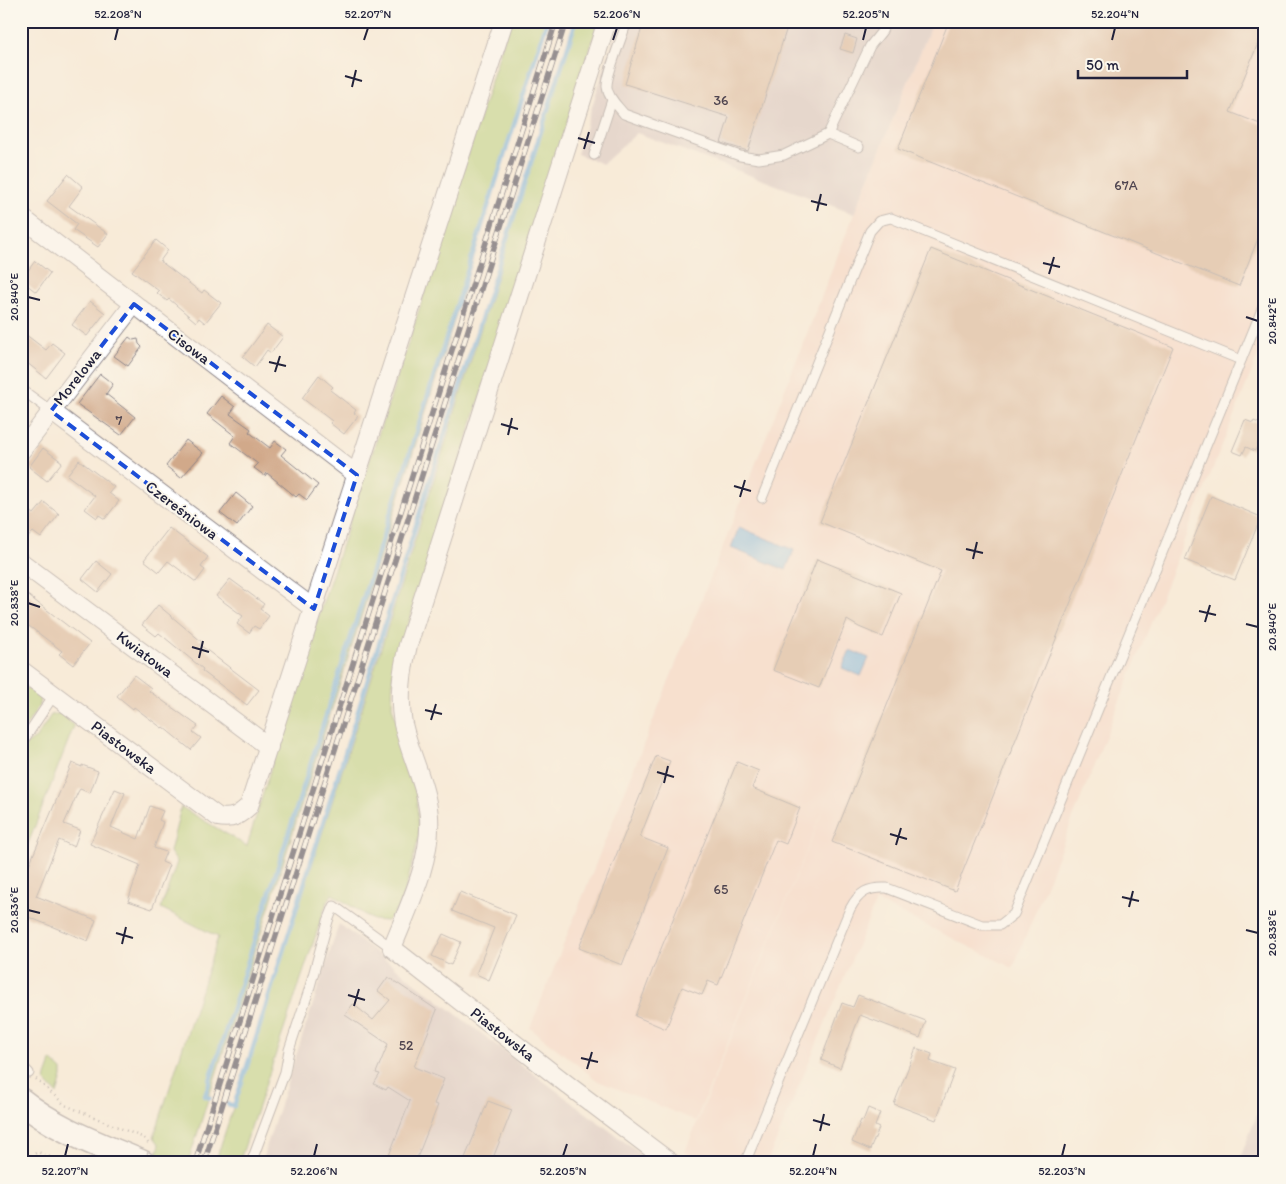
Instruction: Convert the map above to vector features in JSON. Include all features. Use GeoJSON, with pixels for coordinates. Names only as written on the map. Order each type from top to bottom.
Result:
{"type":"FeatureCollection","features":[{"type":"Feature","properties":{"kind":"street"},"geometry":{"type":"LineString","coordinates":[[269,747],[504,21]]}},
{"type":"Feature","properties":{"kind":"street"},"geometry":{"type":"LineString","coordinates":[[392,948],[424,863],[428,840],[429,817],[425,792],[403,725],[400,684],[405,658],[607,21]]}},
{"type":"Feature","properties":{"kind":"street","name":"Cisowa"},"geometry":{"type":"LineString","coordinates":[[21,217],[55,241],[357,475]]}},
{"type":"Feature","properties":{"kind":"street","name":"Morelowa"},"geometry":{"type":"LineString","coordinates":[[21,451],[134,304]]}},
{"type":"Feature","properties":{"kind":"street","name":"Czereśniowa"},"geometry":{"type":"LineString","coordinates":[[51,411],[314,609]]}},
{"type":"Feature","properties":{"kind":"street","name":"Kwiatowa"},"geometry":{"type":"LineString","coordinates":[[21,562],[269,747]]}},
{"type":"Feature","properties":{"kind":"street","name":"Piastowska"},"geometry":{"type":"LineString","coordinates":[[21,670],[218,817],[228,819],[237,816],[249,806],[269,747]]}},
{"type":"Feature","properties":{"kind":"street","name":"Piastowska"},"geometry":{"type":"LineString","coordinates":[[392,948],[671,1163]]}},
{"type":"Feature","properties":{"kind":"street"},"geometry":{"type":"LineString","coordinates":[[21,1101],[47,1119],[82,1138],[149,1154]]}},
{"type":"Feature","properties":{"kind":"lane"},"geometry":{"type":"LineString","coordinates":[[627,21],[607,87],[612,100],[624,114],[740,156],[759,160],[784,155],[828,134],[870,46],[882,31],[886,21]]}},
{"type":"Feature","properties":{"kind":"lane"},"geometry":{"type":"LineString","coordinates":[[594,155],[612,100]]}},
{"type":"Feature","properties":{"kind":"lane"},"geometry":{"type":"LineString","coordinates":[[828,134],[859,147]]}},
{"type":"Feature","properties":{"kind":"lane"},"geometry":{"type":"LineString","coordinates":[[762,498],[870,231],[879,221],[891,218],[1241,360]]}},
{"type":"Feature","properties":{"kind":"lane"},"geometry":{"type":"LineString","coordinates":[[746,1163],[855,900],[864,892],[876,887],[887,888],[982,925],[1000,925],[1014,914],[1018,908],[1265,302]]}},
{"type":"Feature","properties":{"kind":"lane"},"geometry":{"type":"LineString","coordinates":[[21,389],[51,411]]}},
{"type":"Feature","properties":{"kind":"lane"},"geometry":{"type":"LineString","coordinates":[[21,744],[54,695]]}},
{"type":"Feature","properties":{"kind":"lane","name":"Piastowska"},"geometry":{"type":"LineString","coordinates":[[251,1163],[285,1072],[288,1050],[309,990],[334,906],[392,948]]}},
{"type":"Feature","properties":{"kind":"lane"},"geometry":{"type":"LineString","coordinates":[[21,1065],[29,1073]]}},
{"type":"Feature","properties":{"kind":"path"},"geometry":{"type":"LineString","coordinates":[[29,1073],[65,1105],[144,1138],[149,1154],[171,1163]]}},
{"type":"Feature","properties":{"kind":"path"},"geometry":{"type":"LineString","coordinates":[[24,1163],[28,1157],[38,1152],[64,1163]]}},
{"type":"Feature","properties":{"kind":"highlighted area"},"geometry":{"type":"Polygon","coordinates":[[[134,304],[357,475],[314,609],[51,411],[134,304]]]}},
{"type":"Feature","properties":{"kind":"shaded area"},"geometry":{"type":"Polygon","coordinates":[[[619,21],[933,21],[854,214],[637,133],[603,164],[577,154],[619,21]]]}},
{"type":"Feature","properties":{"kind":"shaded area"},"geometry":{"type":"Polygon","coordinates":[[[933,21],[1265,21],[1265,338],[1013,968],[876,901],[767,1163],[702,1163],[685,1152],[849,746],[696,1121],[598,1081],[530,1028],[854,214],[933,21]]]}},
{"type":"Feature","properties":{"kind":"shaded area"},"geometry":{"type":"Polygon","coordinates":[[[339,924],[534,1074],[653,1163],[261,1163],[339,924]]]}},
{"type":"Feature","properties":{"kind":"shaded area"},"geometry":{"type":"Polygon","coordinates":[[[1265,1095],[1265,1163],[1238,1163],[1265,1095]]]}},
{"type":"Feature","properties":{"kind":"green space"},"geometry":{"type":"Polygon","coordinates":[[[510,21],[547,21],[406,475],[188,1163],[153,1163],[160,1145],[154,1137],[218,937],[161,908],[177,862],[170,852],[181,807],[247,846],[301,669],[412,332],[510,21]]]}},
{"type":"Feature","properties":{"kind":"green space"},"geometry":{"type":"Polygon","coordinates":[[[575,21],[599,21],[393,673],[392,706],[416,787],[419,836],[406,888],[398,908],[387,921],[373,920],[332,894],[327,902],[239,1163],[215,1163],[398,593],[575,21]]]}},
{"type":"Feature","properties":{"kind":"green space"},"geometry":{"type":"Polygon","coordinates":[[[21,685],[40,696],[39,706],[21,734],[21,685]]]}},
{"type":"Feature","properties":{"kind":"green space"},"geometry":{"type":"Polygon","coordinates":[[[62,713],[74,726],[21,862],[21,752],[25,745],[36,738],[51,715],[62,713]]]}},
{"type":"Feature","properties":{"kind":"green space"},"geometry":{"type":"Polygon","coordinates":[[[51,1060],[62,1070],[57,1094],[45,1081],[51,1060]]]}},
{"type":"Feature","properties":{"kind":"water"},"geometry":{"type":"Polygon","coordinates":[[[739,527],[794,550],[786,570],[731,548],[739,527]]]}},
{"type":"Feature","properties":{"kind":"water"},"geometry":{"type":"Polygon","coordinates":[[[850,650],[869,658],[861,676],[842,668],[850,650]]]}},
{"type":"Feature","properties":{"kind":"building"},"geometry":{"type":"Polygon","coordinates":[[[644,21],[789,21],[748,151],[721,143],[729,117],[625,84],[644,21]]]}},
{"type":"Feature","properties":{"kind":"building"},"geometry":{"type":"Polygon","coordinates":[[[949,21],[1265,21],[1265,26],[1230,112],[1265,126],[1265,221],[1239,286],[898,149],[949,21]]]}},
{"type":"Feature","properties":{"kind":"building"},"geometry":{"type":"Polygon","coordinates":[[[845,35],[857,39],[853,53],[840,49],[845,35]]]}},
{"type":"Feature","properties":{"kind":"building"},"geometry":{"type":"Polygon","coordinates":[[[68,174],[83,187],[69,206],[108,234],[98,247],[73,230],[77,224],[47,201],[68,174]]]}},
{"type":"Feature","properties":{"kind":"building"},"geometry":{"type":"Polygon","coordinates":[[[156,240],[168,250],[160,261],[202,293],[204,290],[221,303],[205,323],[199,318],[196,322],[169,299],[167,301],[157,293],[159,291],[132,271],[156,240]]]}},
{"type":"Feature","properties":{"kind":"building"},"geometry":{"type":"Polygon","coordinates":[[[931,249],[1173,347],[955,891],[832,842],[941,571],[820,522],[931,249]]]}},
{"type":"Feature","properties":{"kind":"building"},"geometry":{"type":"Polygon","coordinates":[[[35,261],[50,273],[36,292],[21,280],[35,261]]]}},
{"type":"Feature","properties":{"kind":"building"},"geometry":{"type":"Polygon","coordinates":[[[90,301],[105,313],[87,336],[72,325],[90,301]]]}},
{"type":"Feature","properties":{"kind":"building"},"geometry":{"type":"Polygon","coordinates":[[[267,325],[283,337],[271,353],[267,350],[255,367],[243,357],[267,325]]]}},
{"type":"Feature","properties":{"kind":"building"},"geometry":{"type":"Polygon","coordinates":[[[21,331],[46,350],[52,343],[65,353],[46,378],[21,358],[21,331]]]}},
{"type":"Feature","properties":{"kind":"building"},"geometry":{"type":"Polygon","coordinates":[[[129,337],[133,340],[138,339],[142,347],[128,366],[114,356],[129,337]]]}},
{"type":"Feature","properties":{"kind":"building"},"geometry":{"type":"Polygon","coordinates":[[[100,374],[113,384],[106,394],[135,417],[121,435],[77,404],[100,374]]]}},
{"type":"Feature","properties":{"kind":"building"},"geometry":{"type":"Polygon","coordinates":[[[319,375],[333,387],[330,390],[356,410],[354,413],[358,416],[344,434],[330,423],[332,421],[302,398],[319,375]]]}},
{"type":"Feature","properties":{"kind":"building"},"geometry":{"type":"Polygon","coordinates":[[[221,396],[235,407],[230,414],[251,429],[249,432],[270,448],[275,441],[286,449],[281,455],[318,485],[307,500],[299,494],[296,497],[267,473],[265,476],[254,468],[258,464],[230,443],[235,436],[207,414],[221,396]]]}},
{"type":"Feature","properties":{"kind":"building"},"geometry":{"type":"Polygon","coordinates":[[[1245,420],[1253,423],[1254,421],[1265,426],[1255,451],[1246,447],[1242,455],[1232,451],[1245,420]]]}},
{"type":"Feature","properties":{"kind":"building"},"geometry":{"type":"Polygon","coordinates":[[[186,440],[203,453],[181,478],[166,466],[186,440]]]}},
{"type":"Feature","properties":{"kind":"building"},"geometry":{"type":"Polygon","coordinates":[[[43,448],[62,462],[47,481],[29,467],[43,448]]]}},
{"type":"Feature","properties":{"kind":"building"},"geometry":{"type":"Polygon","coordinates":[[[79,460],[114,487],[109,493],[119,501],[105,519],[99,515],[97,518],[85,509],[95,496],[67,475],[79,460]]]}},
{"type":"Feature","properties":{"kind":"building"},"geometry":{"type":"Polygon","coordinates":[[[236,493],[252,506],[237,526],[220,513],[236,493]]]}},
{"type":"Feature","properties":{"kind":"building"},"geometry":{"type":"Polygon","coordinates":[[[1211,496],[1261,517],[1235,580],[1185,560],[1211,496]]]}},
{"type":"Feature","properties":{"kind":"building"},"geometry":{"type":"Polygon","coordinates":[[[44,502],[59,514],[41,538],[33,532],[21,545],[21,504],[34,514],[44,502]]]}},
{"type":"Feature","properties":{"kind":"building"},"geometry":{"type":"Polygon","coordinates":[[[169,528],[208,557],[201,567],[205,570],[196,582],[168,561],[159,572],[144,560],[169,528]]]}},
{"type":"Feature","properties":{"kind":"building"},"geometry":{"type":"Polygon","coordinates":[[[817,559],[901,593],[883,637],[847,620],[819,688],[773,670],[817,559]]]}},
{"type":"Feature","properties":{"kind":"building"},"geometry":{"type":"Polygon","coordinates":[[[96,561],[112,574],[98,592],[82,579],[96,561]]]}},
{"type":"Feature","properties":{"kind":"building"},"geometry":{"type":"Polygon","coordinates":[[[230,579],[264,604],[260,609],[269,616],[259,629],[254,626],[249,633],[237,624],[243,616],[216,596],[230,579]]]}},
{"type":"Feature","properties":{"kind":"building"},"geometry":{"type":"Polygon","coordinates":[[[21,590],[90,643],[73,665],[59,654],[62,651],[21,620],[21,590]]]}},
{"type":"Feature","properties":{"kind":"building"},"geometry":{"type":"Polygon","coordinates":[[[158,605],[202,642],[200,645],[259,690],[247,705],[202,671],[203,669],[159,633],[156,636],[142,625],[158,605]]]}},
{"type":"Feature","properties":{"kind":"building"},"geometry":{"type":"Polygon","coordinates":[[[134,675],[151,688],[149,691],[198,726],[193,732],[201,738],[191,750],[163,727],[134,707],[133,709],[117,696],[134,675]]]}},
{"type":"Feature","properties":{"kind":"building"},"geometry":{"type":"Polygon","coordinates":[[[656,756],[670,761],[640,837],[668,848],[622,965],[579,948],[656,756]]]}},
{"type":"Feature","properties":{"kind":"building"},"geometry":{"type":"Polygon","coordinates":[[[737,762],[759,771],[752,788],[800,808],[786,844],[776,840],[718,985],[708,981],[702,995],[682,987],[666,1029],[635,1016],[737,762]]]}},
{"type":"Feature","properties":{"kind":"building"},"geometry":{"type":"Polygon","coordinates":[[[72,763],[98,771],[90,793],[80,789],[78,792],[64,824],[80,830],[74,847],[59,840],[36,896],[96,920],[88,941],[21,914],[21,884],[72,763]]]}},
{"type":"Feature","properties":{"kind":"building"},"geometry":{"type":"Polygon","coordinates":[[[115,789],[125,793],[111,827],[138,839],[150,806],[163,811],[159,820],[163,822],[154,848],[166,852],[162,862],[169,865],[152,909],[128,901],[140,865],[90,844],[115,789]]]}},
{"type":"Feature","properties":{"kind":"building"},"geometry":{"type":"Polygon","coordinates":[[[460,892],[516,915],[489,980],[476,974],[494,928],[452,911],[460,892]]]}},
{"type":"Feature","properties":{"kind":"building"},"geometry":{"type":"Polygon","coordinates":[[[443,934],[461,942],[451,965],[432,956],[443,934]]]}},
{"type":"Feature","properties":{"kind":"building"},"geometry":{"type":"Polygon","coordinates":[[[388,977],[437,1010],[414,1067],[444,1079],[434,1104],[438,1105],[415,1163],[400,1163],[388,1158],[410,1101],[388,1087],[386,1090],[374,1084],[380,1074],[376,1073],[388,1044],[345,1015],[353,1004],[373,1020],[390,1000],[378,991],[388,977]]]}},
{"type":"Feature","properties":{"kind":"building"},"geometry":{"type":"Polygon","coordinates":[[[858,995],[926,1021],[920,1038],[860,1015],[840,1068],[821,1060],[842,1003],[853,1007],[858,995]]]}},
{"type":"Feature","properties":{"kind":"building"},"geometry":{"type":"Polygon","coordinates":[[[916,1048],[932,1054],[930,1061],[955,1070],[936,1120],[894,1104],[916,1048]]]}},
{"type":"Feature","properties":{"kind":"building"},"geometry":{"type":"Polygon","coordinates":[[[488,1101],[512,1110],[491,1163],[463,1163],[488,1101]]]}},
{"type":"Feature","properties":{"kind":"building"},"geometry":{"type":"Polygon","coordinates":[[[868,1108],[880,1113],[875,1126],[879,1128],[870,1150],[852,1142],[868,1108]]]}},
{"type":"Feature","properties":{"kind":"waterway"},"geometry":{"type":"LineString","coordinates":[[210,1098],[205,1096],[547,21]]}},
{"type":"Feature","properties":{"kind":"waterway"},"geometry":{"type":"LineString","coordinates":[[228,1104],[234,1106],[251,1054],[430,480],[576,21]]}},
{"type":"Feature","properties":{"kind":"railway"},"geometry":{"type":"LineString","coordinates":[[195,1163],[556,21]]}},
{"type":"Feature","properties":{"kind":"railway"},"geometry":{"type":"LineString","coordinates":[[204,1163],[566,21]]}}]}
